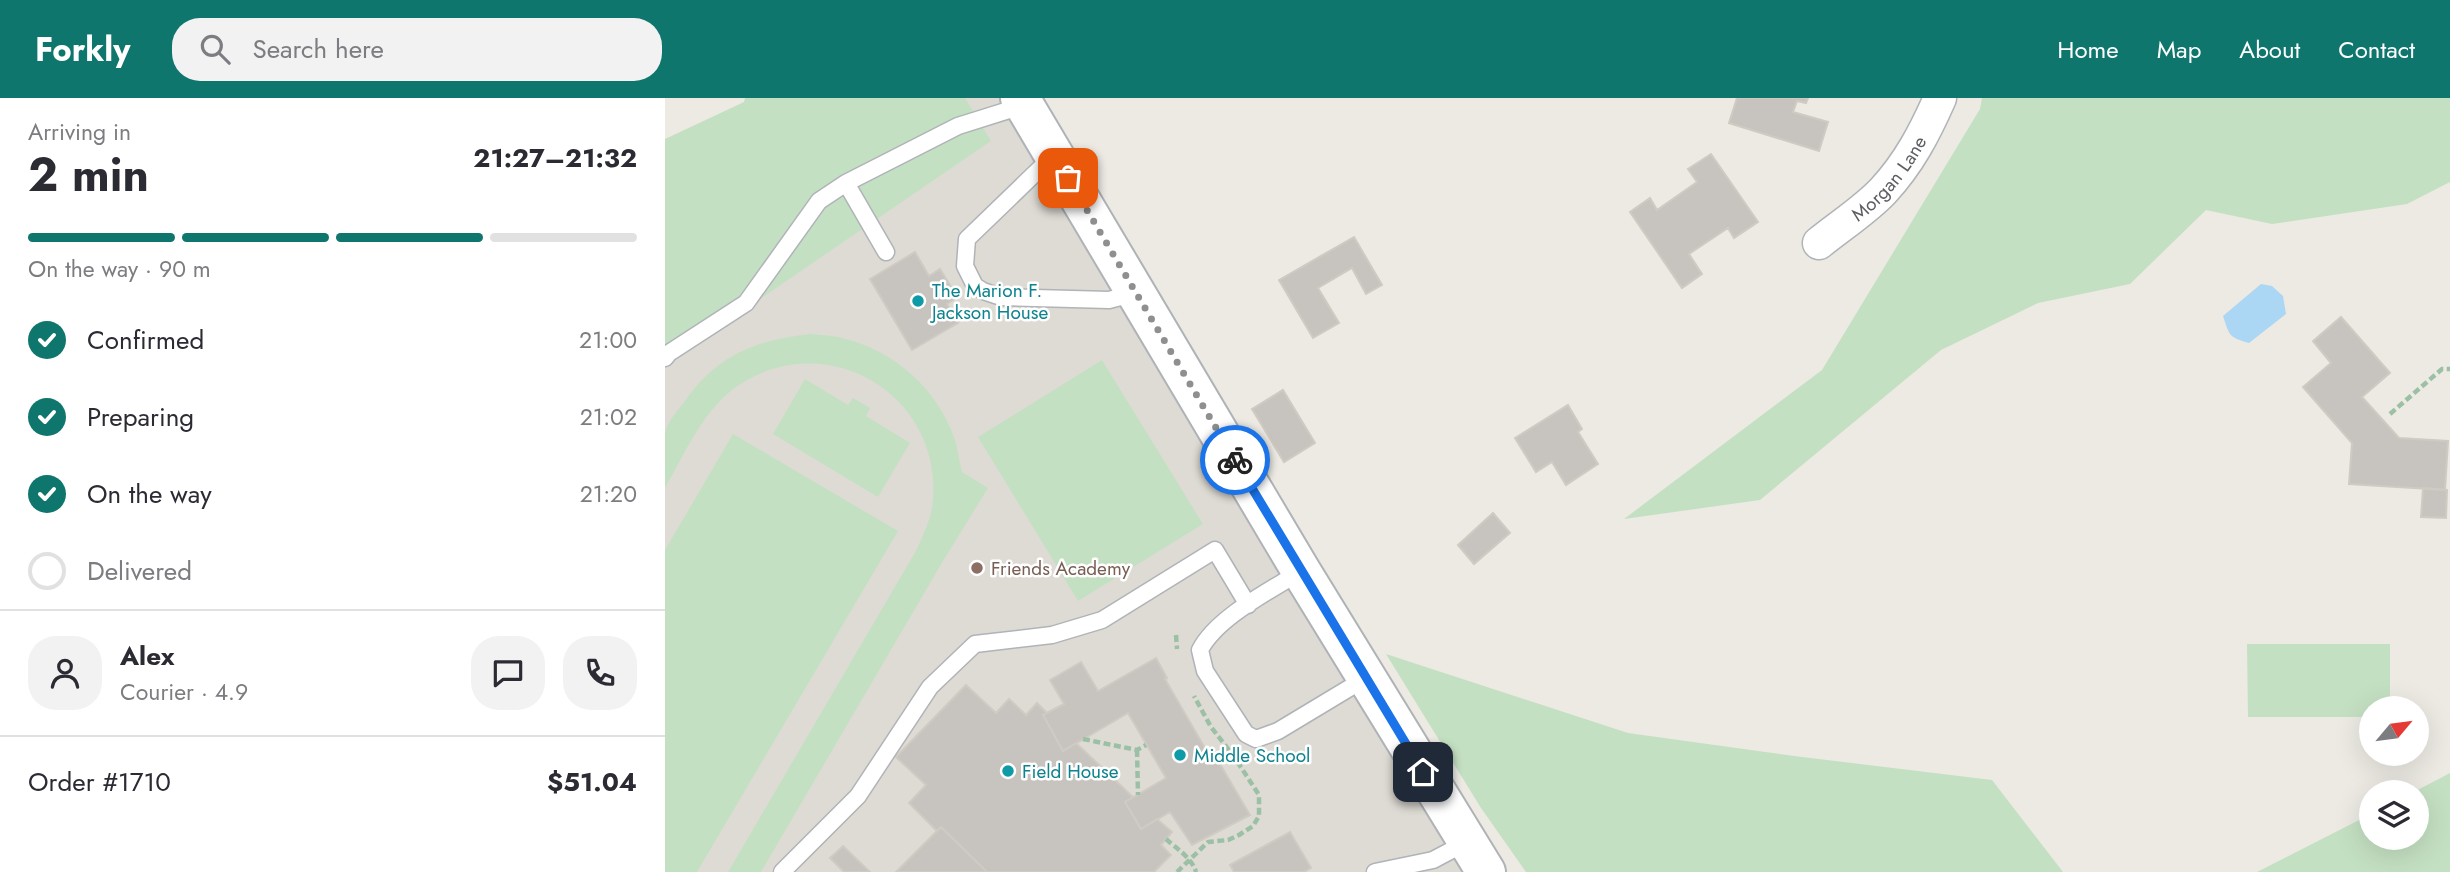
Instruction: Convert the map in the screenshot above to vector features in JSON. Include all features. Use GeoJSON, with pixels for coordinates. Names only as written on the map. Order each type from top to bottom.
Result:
{"type":"FeatureCollection","features":[{"type":"Feature","properties":{"kind":"street","name":"Morgan Lane"},"geometry":{"type":"LineString","coordinates":[[1819,243],[1881,193],[1900,172],[1923,137],[1940,98]]}},
{"type":"Feature","properties":{"kind":"street"},"geometry":{"type":"LineString","coordinates":[[1023,101],[1301,571],[1477,857]]}},
{"type":"Feature","properties":{"kind":"lane"},"geometry":{"type":"LineString","coordinates":[[665,358],[745,303],[819,201],[846,183],[958,126],[1023,101]]}},
{"type":"Feature","properties":{"kind":"lane"},"geometry":{"type":"LineString","coordinates":[[1054,155],[967,239],[965,266],[975,286],[1001,297],[1109,300],[1136,293]]}},
{"type":"Feature","properties":{"kind":"lane"},"geometry":{"type":"LineString","coordinates":[[846,183],[886,252]]}},
{"type":"Feature","properties":{"kind":"lane"},"geometry":{"type":"LineString","coordinates":[[782,872],[858,796],[930,687],[975,644],[1052,635],[1103,620],[1215,550],[1248,605]]}},
{"type":"Feature","properties":{"kind":"lane"},"geometry":{"type":"LineString","coordinates":[[1301,571],[1248,605],[1207,636],[1200,650],[1205,671],[1246,734],[1256,739],[1277,731],[1366,678]]}},
{"type":"Feature","properties":{"kind":"lane"},"geometry":{"type":"LineString","coordinates":[[1375,872],[1433,860],[1477,857]]}},
{"type":"Feature","properties":{"kind":"path"},"geometry":{"type":"LineString","coordinates":[[2391,414],[2442,369],[2450,369]]}},
{"type":"Feature","properties":{"kind":"path"},"geometry":{"type":"LineString","coordinates":[[1177,635],[1177,656]]}},
{"type":"Feature","properties":{"kind":"path"},"geometry":{"type":"LineString","coordinates":[[1177,872],[1208,842],[1228,840],[1254,826],[1260,809],[1259,795],[1211,727],[1192,691]]}},
{"type":"Feature","properties":{"kind":"path"},"geometry":{"type":"LineString","coordinates":[[1083,739],[1137,750],[1146,745]]}},
{"type":"Feature","properties":{"kind":"path"},"geometry":{"type":"LineString","coordinates":[[1137,750],[1138,795]]}},
{"type":"Feature","properties":{"kind":"path"},"geometry":{"type":"LineString","coordinates":[[1166,839],[1189,860],[1196,872]]}},
{"type":"Feature","properties":{"kind":"shaded area","name":"Friends Academy"},"geometry":{"type":"Polygon","coordinates":[[[941,98],[1004,98],[1473,872],[665,872],[665,277],[941,98]]]}},
{"type":"Feature","properties":{"kind":"green space"},"geometry":{"type":"Polygon","coordinates":[[[745,98],[965,98],[991,141],[665,364],[665,139],[744,102],[745,98]]]}},
{"type":"Feature","properties":{"kind":"green space"},"geometry":{"type":"Polygon","coordinates":[[[1982,98],[2450,98],[2450,182],[2407,204],[2272,224],[2206,210],[2130,284],[2038,303],[1941,350],[1760,500],[1624,519],[1822,370],[1980,109],[1982,98]]]}},
{"type":"Feature","properties":{"kind":"green space"},"geometry":{"type":"Polygon","coordinates":[[[810,334],[838,337],[861,344],[896,362],[912,374],[937,404],[947,421],[955,440],[962,472],[988,488],[761,872],[728,872],[917,549],[932,506],[931,462],[918,429],[898,401],[872,381],[841,368],[808,364],[773,369],[739,385],[727,395],[705,418],[665,488],[666,429],[697,385],[724,361],[739,352],[772,341],[810,334]]]}},
{"type":"Feature","properties":{"kind":"green space"},"geometry":{"type":"Polygon","coordinates":[[[1102,360],[1203,524],[1078,601],[978,437],[1102,360]]]}},
{"type":"Feature","properties":{"kind":"green space"},"geometry":{"type":"Polygon","coordinates":[[[805,379],[848,405],[853,398],[870,408],[866,416],[910,443],[878,497],[773,434],[805,379]]]}},
{"type":"Feature","properties":{"kind":"green space"},"geometry":{"type":"Polygon","coordinates":[[[733,434],[898,531],[697,872],[665,872],[665,550],[733,434]]]}},
{"type":"Feature","properties":{"kind":"green space"},"geometry":{"type":"Polygon","coordinates":[[[2247,644],[2390,644],[2390,696],[2359,696],[2359,717],[2248,717],[2247,644]]]}},
{"type":"Feature","properties":{"kind":"green space"},"geometry":{"type":"Polygon","coordinates":[[[1386,654],[1628,733],[1992,780],[2063,872],[1526,872],[1481,808],[1386,654]]]}},
{"type":"Feature","properties":{"kind":"green space"},"geometry":{"type":"Polygon","coordinates":[[[2450,773],[2450,872],[2257,872],[2359,820],[2359,850],[2429,850],[2429,784],[2450,773]]]}},
{"type":"Feature","properties":{"kind":"water"},"geometry":{"type":"Polygon","coordinates":[[[2261,284],[2272,286],[2283,296],[2286,314],[2249,343],[2231,335],[2223,316],[2261,284]]]}},
{"type":"Feature","properties":{"kind":"building"},"geometry":{"type":"Polygon","coordinates":[[[1737,98],[1808,98],[1806,103],[1797,101],[1793,112],[1828,122],[1819,151],[1729,123],[1737,98]]]}},
{"type":"Feature","properties":{"kind":"building"},"geometry":{"type":"Polygon","coordinates":[[[1711,154],[1758,222],[1734,238],[1728,228],[1689,254],[1702,274],[1682,288],[1630,212],[1650,198],[1657,210],[1697,182],[1688,169],[1711,154]]]}},
{"type":"Feature","properties":{"kind":"building"},"geometry":{"type":"Polygon","coordinates":[[[1354,237],[1382,285],[1366,294],[1352,268],[1318,288],[1339,323],[1313,338],[1279,280],[1354,237]]]}},
{"type":"Feature","properties":{"kind":"building","name":"The Marion F. Jackson House"},"geometry":{"type":"Polygon","coordinates":[[[915,252],[929,276],[940,269],[957,297],[947,304],[958,323],[912,350],[870,279],[915,252]]]}},
{"type":"Feature","properties":{"kind":"building"},"geometry":{"type":"Polygon","coordinates":[[[2341,317],[2390,373],[2362,397],[2399,438],[2448,441],[2445,490],[2349,484],[2352,443],[2303,387],[2331,363],[2313,341],[2341,317]]]}},
{"type":"Feature","properties":{"kind":"building"},"geometry":{"type":"Polygon","coordinates":[[[1283,390],[1315,443],[1284,462],[1252,409],[1283,390]]]}},
{"type":"Feature","properties":{"kind":"building"},"geometry":{"type":"Polygon","coordinates":[[[1568,405],[1582,429],[1578,432],[1598,464],[1566,485],[1552,462],[1536,472],[1515,438],[1568,405]]]}},
{"type":"Feature","properties":{"kind":"building"},"geometry":{"type":"Polygon","coordinates":[[[2423,488],[2447,490],[2446,518],[2421,517],[2423,488]]]}},
{"type":"Feature","properties":{"kind":"building"},"geometry":{"type":"Polygon","coordinates":[[[1493,513],[1510,533],[1474,564],[1458,545],[1493,513]]]}},
{"type":"Feature","properties":{"kind":"building","name":"Middle School"},"geometry":{"type":"Polygon","coordinates":[[[1156,658],[1167,678],[1165,679],[1213,762],[1217,759],[1250,815],[1192,845],[1170,812],[1141,829],[1125,802],[1166,778],[1128,713],[1063,751],[1043,715],[1064,704],[1050,680],[1081,662],[1098,691],[1156,658]]]}},
{"type":"Feature","properties":{"kind":"building","name":"Field House"},"geometry":{"type":"Polygon","coordinates":[[[966,685],[996,713],[1009,699],[1026,715],[1037,703],[1047,713],[1043,715],[1063,751],[1076,743],[1133,797],[1125,802],[1141,829],[1157,819],[1172,832],[1161,845],[1171,855],[1154,872],[987,872],[941,827],[937,831],[909,803],[926,785],[896,757],[966,685]]]}},
{"type":"Feature","properties":{"kind":"building"},"geometry":{"type":"Polygon","coordinates":[[[941,827],[987,872],[896,872],[941,827]]]}},
{"type":"Feature","properties":{"kind":"building"},"geometry":{"type":"Polygon","coordinates":[[[1290,832],[1311,868],[1304,872],[1234,872],[1230,865],[1290,832]]]}},
{"type":"Feature","properties":{"kind":"building"},"geometry":{"type":"Polygon","coordinates":[[[843,846],[870,872],[844,872],[830,858],[843,846]]]}},
{"type":"Feature","properties":{"kind":"way so far"},"geometry":{"type":"LineString","coordinates":[[1068,178],[1235,460]]}},
{"type":"Feature","properties":{"kind":"place","name":"The Marion F. Jackson House"},"geometry":{"type":"Point","coordinates":[918,301]}},
{"type":"Feature","properties":{"kind":"place","name":"Friends Academy"},"geometry":{"type":"Point","coordinates":[977,568]}},
{"type":"Feature","properties":{"kind":"place","name":"Middle School"},"geometry":{"type":"Point","coordinates":[1180,755]}},
{"type":"Feature","properties":{"kind":"place","name":"Field House"},"geometry":{"type":"Point","coordinates":[1008,771]}},
{"type":"Feature","properties":{"kind":"route"},"geometry":{"type":"LineString","coordinates":[[1235,460],[1423,772]]}}]}
